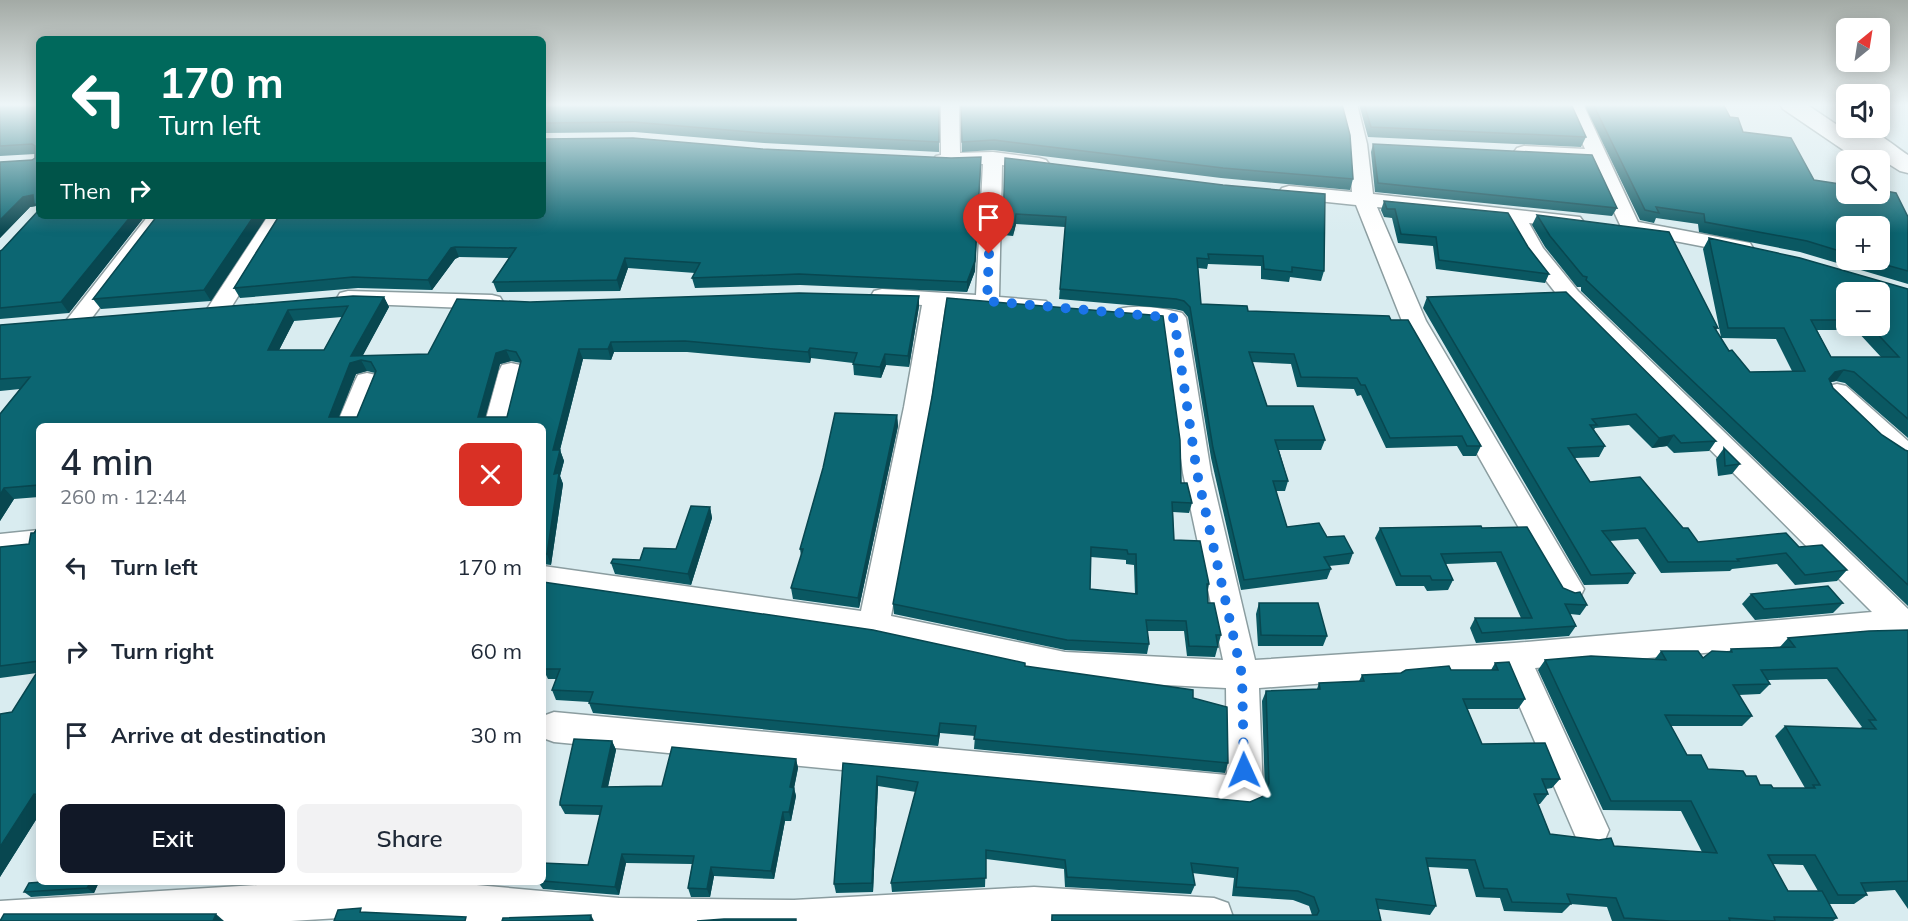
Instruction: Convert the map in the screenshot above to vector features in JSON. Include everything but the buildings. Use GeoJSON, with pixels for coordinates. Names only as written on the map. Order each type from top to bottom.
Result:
{"type":"FeatureCollection","features":[{"type":"Feature","properties":{"kind":"main road"},"geometry":{"type":"LineString","coordinates":[[1879,147],[1908,166]]}},
{"type":"Feature","properties":{"kind":"main road"},"geometry":{"type":"LineString","coordinates":[[1890,172],[1908,185]]}},
{"type":"Feature","properties":{"kind":"street"},"geometry":{"type":"LineString","coordinates":[[951,147],[951,160]]}},
{"type":"Feature","properties":{"kind":"street"},"geometry":{"type":"LineString","coordinates":[[1358,147],[1363,198],[1414,321],[1569,590]]}},
{"type":"Feature","properties":{"kind":"street"},"geometry":{"type":"LineString","coordinates":[[1592,147],[1630,227]]}},
{"type":"Feature","properties":{"kind":"street"},"geometry":{"type":"LineString","coordinates":[[1508,151],[1595,154]]}},
{"type":"Feature","properties":{"kind":"street"},"geometry":{"type":"LineString","coordinates":[[987,301],[993,158]]}},
{"type":"Feature","properties":{"kind":"street"},"geometry":{"type":"LineString","coordinates":[[927,159],[993,158],[1061,166]]}},
{"type":"Feature","properties":{"kind":"street"},"geometry":{"type":"LineString","coordinates":[[1268,190],[1630,227],[1759,252]]}},
{"type":"Feature","properties":{"kind":"street"},"geometry":{"type":"LineString","coordinates":[[1514,214],[1534,250],[1570,296],[1904,622]]}},
{"type":"Feature","properties":{"kind":"street"},"geometry":{"type":"LineString","coordinates":[[101,320],[66,323],[156,219]]}},
{"type":"Feature","properties":{"kind":"street"},"geometry":{"type":"LineString","coordinates":[[219,309],[276,219]]}},
{"type":"Feature","properties":{"kind":"street"},"geometry":{"type":"LineString","coordinates":[[856,296],[987,301],[1057,308]]}},
{"type":"Feature","properties":{"kind":"street"},"geometry":{"type":"LineString","coordinates":[[324,300],[358,297],[511,303]]}},
{"type":"Feature","properties":{"kind":"street"},"geometry":{"type":"LineString","coordinates":[[874,625],[917,407],[935,298]]}},
{"type":"Feature","properties":{"kind":"street"},"geometry":{"type":"LineString","coordinates":[[196,311],[242,307]]}},
{"type":"Feature","properties":{"kind":"street"},"geometry":{"type":"LineString","coordinates":[[554,727],[1245,793],[1242,675],[1197,473],[1174,318],[1104,312]]}},
{"type":"Feature","properties":{"kind":"street"},"geometry":{"type":"LineString","coordinates":[[498,423],[511,370]]}},
{"type":"Feature","properties":{"kind":"street"},"geometry":{"type":"LineString","coordinates":[[350,423],[367,381]]}},
{"type":"Feature","properties":{"kind":"street"},"geometry":{"type":"LineString","coordinates":[[1836,391],[1902,445]]}},
{"type":"Feature","properties":{"kind":"street"},"geometry":{"type":"LineString","coordinates":[[0,545],[36,541]]}},
{"type":"Feature","properties":{"kind":"street"},"geometry":{"type":"LineString","coordinates":[[546,578],[874,625],[1065,666],[1242,675],[1514,656],[1904,622]]}},
{"type":"Feature","properties":{"kind":"street"},"geometry":{"type":"LineString","coordinates":[[1514,656],[1591,830]]}},
{"type":"Feature","properties":{"kind":"street"},"geometry":{"type":"LineString","coordinates":[[0,920],[387,896],[642,917],[794,919],[1035,914],[1246,918]]}},
{"type":"Feature","properties":{"kind":"route"},"geometry":{"type":"LineString","coordinates":[[989,254],[987,301],[1174,318],[1197,473],[1242,675],[1244,770]]}}]}
